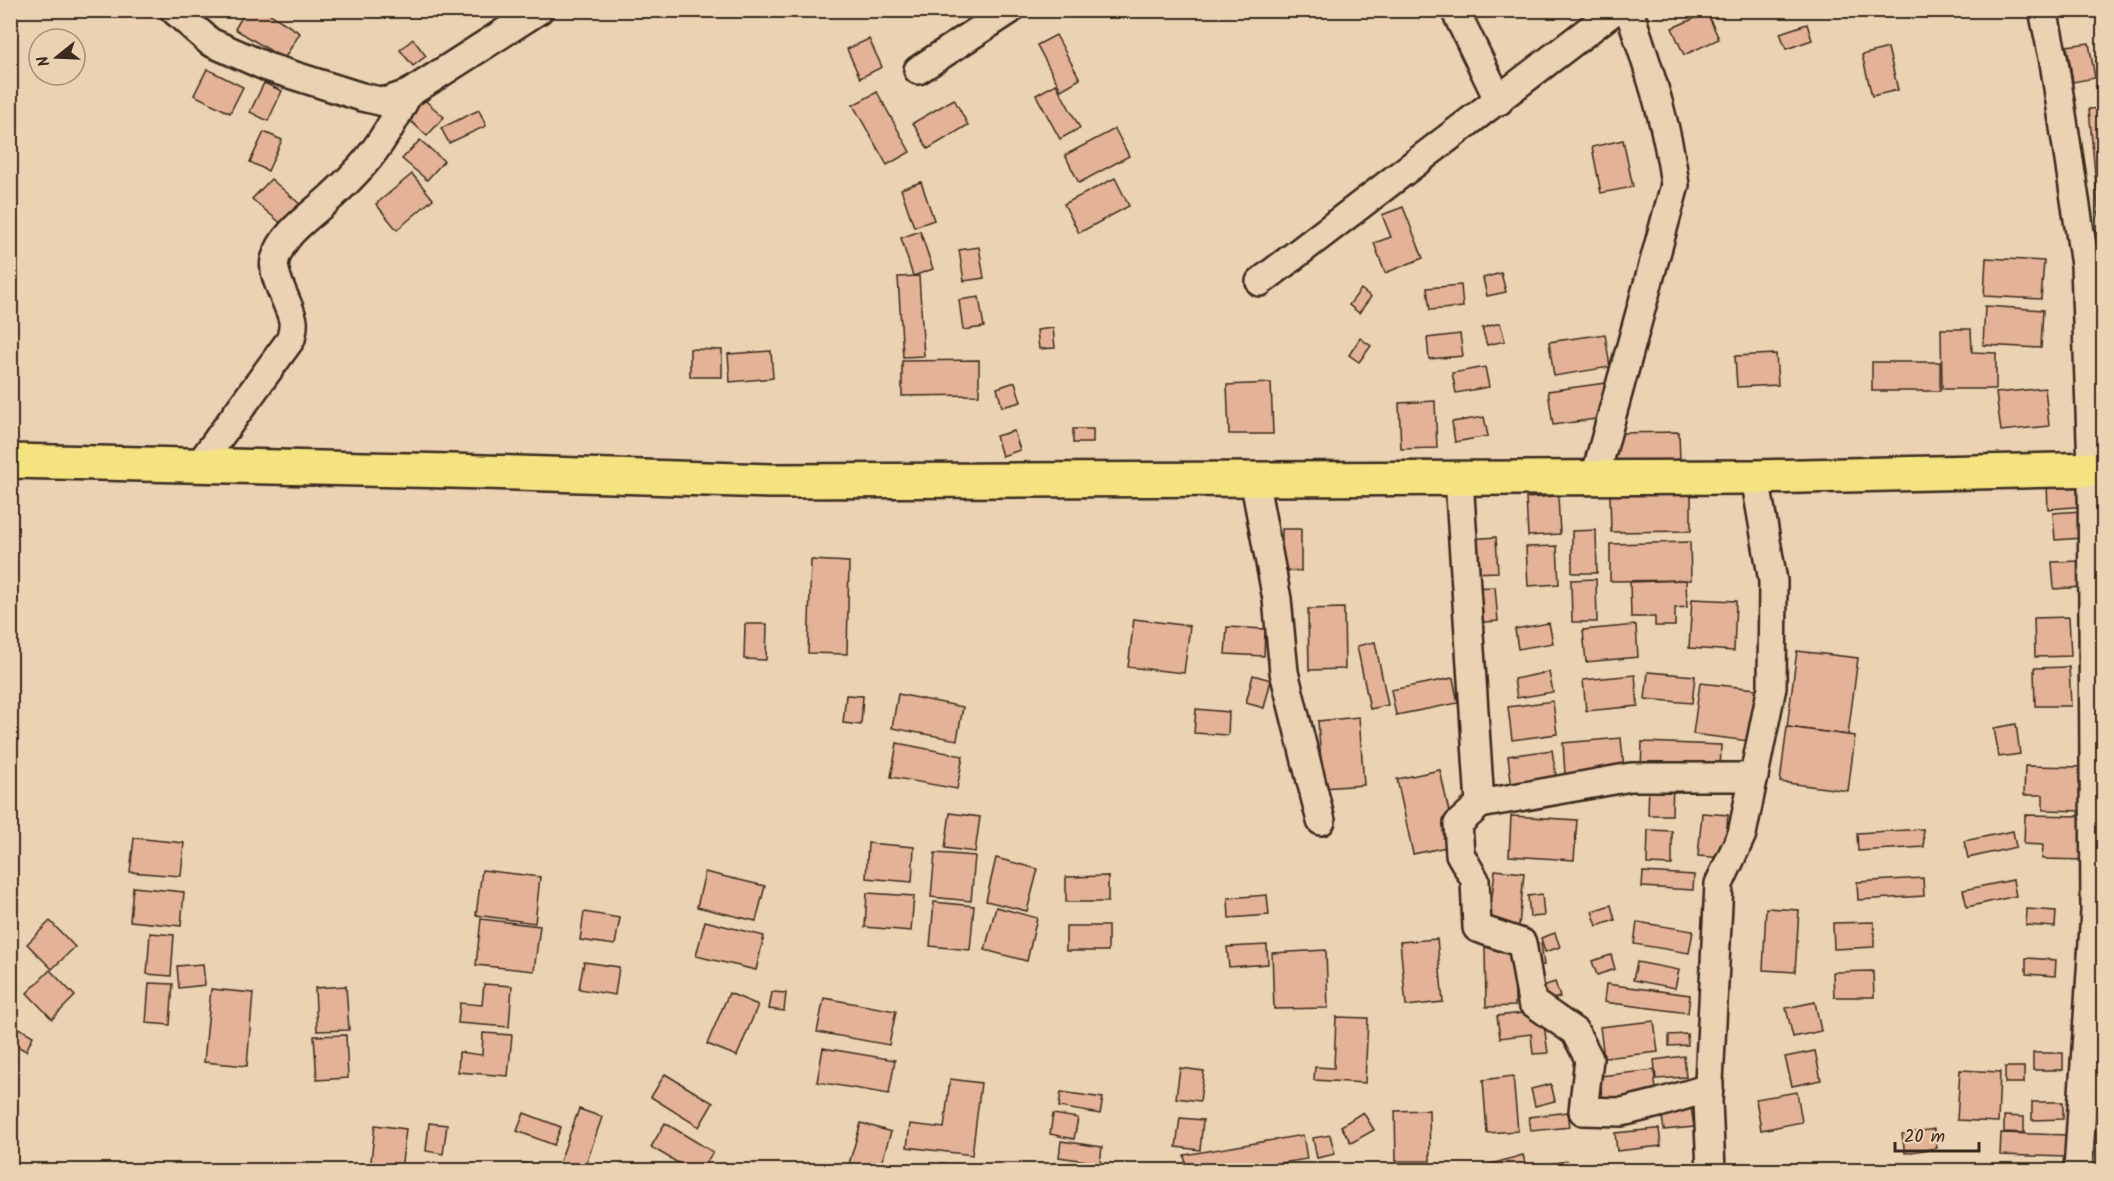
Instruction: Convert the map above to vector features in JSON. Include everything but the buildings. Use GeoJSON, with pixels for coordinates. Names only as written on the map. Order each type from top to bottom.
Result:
{"type":"FeatureCollection","features":[{"type":"Feature","properties":{"kind":"main road"},"geometry":{"type":"LineString","coordinates":[[10,461],[451,471],[771,482],[1755,477],[2098,469]]}},
{"type":"Feature","properties":{"kind":"street"},"geometry":{"type":"LineString","coordinates":[[174,10],[210,42],[267,67],[384,102],[408,94],[539,10]]}},
{"type":"Feature","properties":{"kind":"street"},"geometry":{"type":"LineString","coordinates":[[918,70],[1010,10]]}},
{"type":"Feature","properties":{"kind":"street"},"geometry":{"type":"LineString","coordinates":[[1455,10],[1499,102]]}},
{"type":"Feature","properties":{"kind":"street"},"geometry":{"type":"LineString","coordinates":[[1260,282],[1499,102],[1616,10]]}},
{"type":"Feature","properties":{"kind":"street"},"geometry":{"type":"LineString","coordinates":[[1595,477],[1675,185],[1670,145],[1660,104],[1629,10]]}},
{"type":"Feature","properties":{"kind":"street"},"geometry":{"type":"LineString","coordinates":[[2043,10],[2054,63],[2085,265],[2098,469],[2095,911],[2078,1170]]}},
{"type":"Feature","properties":{"kind":"street"},"geometry":{"type":"LineString","coordinates":[[199,465],[291,339],[293,324],[288,304],[276,276],[274,262],[281,246],[301,223],[363,165],[381,141],[408,94]]}},
{"type":"Feature","properties":{"kind":"street"},"geometry":{"type":"LineString","coordinates":[[1712,1170],[1709,1088],[1719,884],[1742,834],[1772,687],[1773,581],[1755,477]]}},
{"type":"Feature","properties":{"kind":"street"},"geometry":{"type":"LineString","coordinates":[[1254,479],[1277,598],[1284,672],[1321,821]]}},
{"type":"Feature","properties":{"kind":"street"},"geometry":{"type":"LineString","coordinates":[[1459,479],[1480,804]]}},
{"type":"Feature","properties":{"kind":"street"},"geometry":{"type":"LineString","coordinates":[[1709,1088],[1622,1112],[1583,1111],[1589,1059],[1575,1032],[1532,1002],[1522,943],[1478,928],[1475,880],[1460,854],[1458,824],[1480,804],[1631,777],[1754,777]]}}]}
